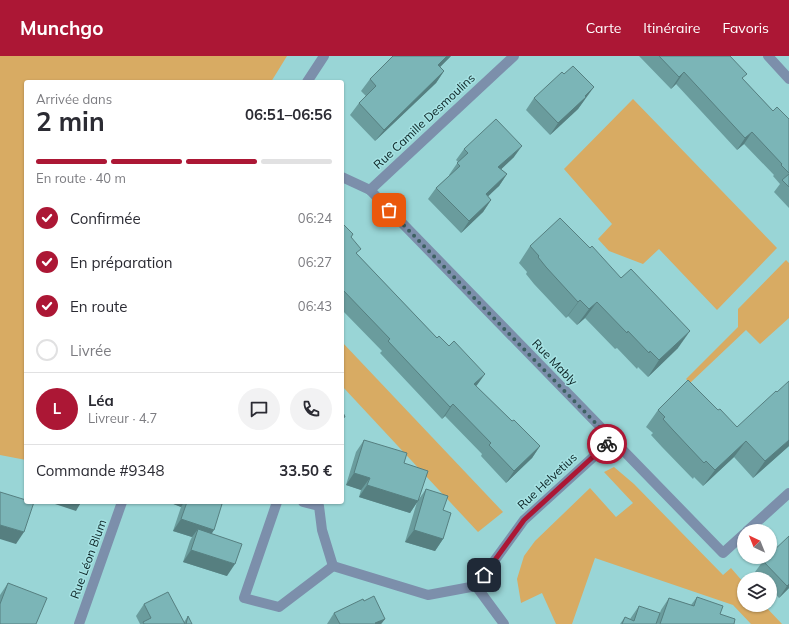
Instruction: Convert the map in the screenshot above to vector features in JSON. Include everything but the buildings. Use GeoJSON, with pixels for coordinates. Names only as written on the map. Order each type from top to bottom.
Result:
{"type":"FeatureCollection","features":[{"type":"Feature","properties":{"kind":"street"},"geometry":{"type":"LineString","coordinates":[[308,80],[324,56]]}},
{"type":"Feature","properties":{"kind":"street","name":"Rue Camille Desmoulins"},"geometry":{"type":"LineString","coordinates":[[370,190],[514,56]]}},
{"type":"Feature","properties":{"kind":"street"},"geometry":{"type":"LineString","coordinates":[[768,56],[789,79]]}},
{"type":"Feature","properties":{"kind":"street","name":"Rue Mably"},"geometry":{"type":"LineString","coordinates":[[344,178],[370,190],[723,553],[737,540]]}},
{"type":"Feature","properties":{"kind":"street","name":"Rue Helvetius"},"geometry":{"type":"LineString","coordinates":[[476,586],[524,520],[612,440]]}},
{"type":"Feature","properties":{"kind":"street"},"geometry":{"type":"LineString","coordinates":[[755,524],[789,492]]}},
{"type":"Feature","properties":{"kind":"street","name":"Rue Léon Blum"},"geometry":{"type":"LineString","coordinates":[[78,624],[121,504]]}},
{"type":"Feature","properties":{"kind":"street"},"geometry":{"type":"LineString","coordinates":[[276,504],[244,598],[279,607],[333,566]]}},
{"type":"Feature","properties":{"kind":"street"},"geometry":{"type":"LineString","coordinates":[[311,504],[319,506],[322,530],[333,566]]}},
{"type":"Feature","properties":{"kind":"street"},"geometry":{"type":"LineString","coordinates":[[333,566],[428,595],[476,586],[504,624]]}},
{"type":"Feature","properties":{"kind":"shaded area"},"geometry":{"type":"Polygon","coordinates":[[[0,56],[287,56],[272,80],[24,80],[24,460],[0,455],[0,56]]]}},
{"type":"Feature","properties":{"kind":"shaded area"},"geometry":{"type":"Polygon","coordinates":[[[633,99],[777,248],[717,310],[659,249],[643,264],[609,251],[598,239],[612,224],[564,169],[633,99]]]}},
{"type":"Feature","properties":{"kind":"shaded area"},"geometry":{"type":"Polygon","coordinates":[[[786,260],[789,263],[789,318],[760,344],[746,330],[690,383],[686,379],[738,327],[738,309],[786,260]]]}},
{"type":"Feature","properties":{"kind":"shaded area"},"geometry":{"type":"Polygon","coordinates":[[[344,344],[503,512],[478,532],[344,388],[344,344]]]}},
{"type":"Feature","properties":{"kind":"shaded area"},"geometry":{"type":"Polygon","coordinates":[[[614,467],[634,484],[723,575],[731,568],[737,575],[737,609],[733,605],[595,558],[572,624],[556,624],[542,593],[521,603],[517,579],[524,556],[535,541],[590,488],[616,517],[633,503],[604,472],[614,467]]]}},
{"type":"Feature","properties":{"kind":"shaded area"},"geometry":{"type":"Polygon","coordinates":[[[740,612],[771,612],[782,624],[751,624],[740,612]]]}},
{"type":"Feature","properties":{"kind":"way so far"},"geometry":{"type":"LineString","coordinates":[[389,210],[612,440],[607,444]]}},
{"type":"Feature","properties":{"kind":"route"},"geometry":{"type":"LineString","coordinates":[[484,575],[524,520],[607,444]]}}]}
